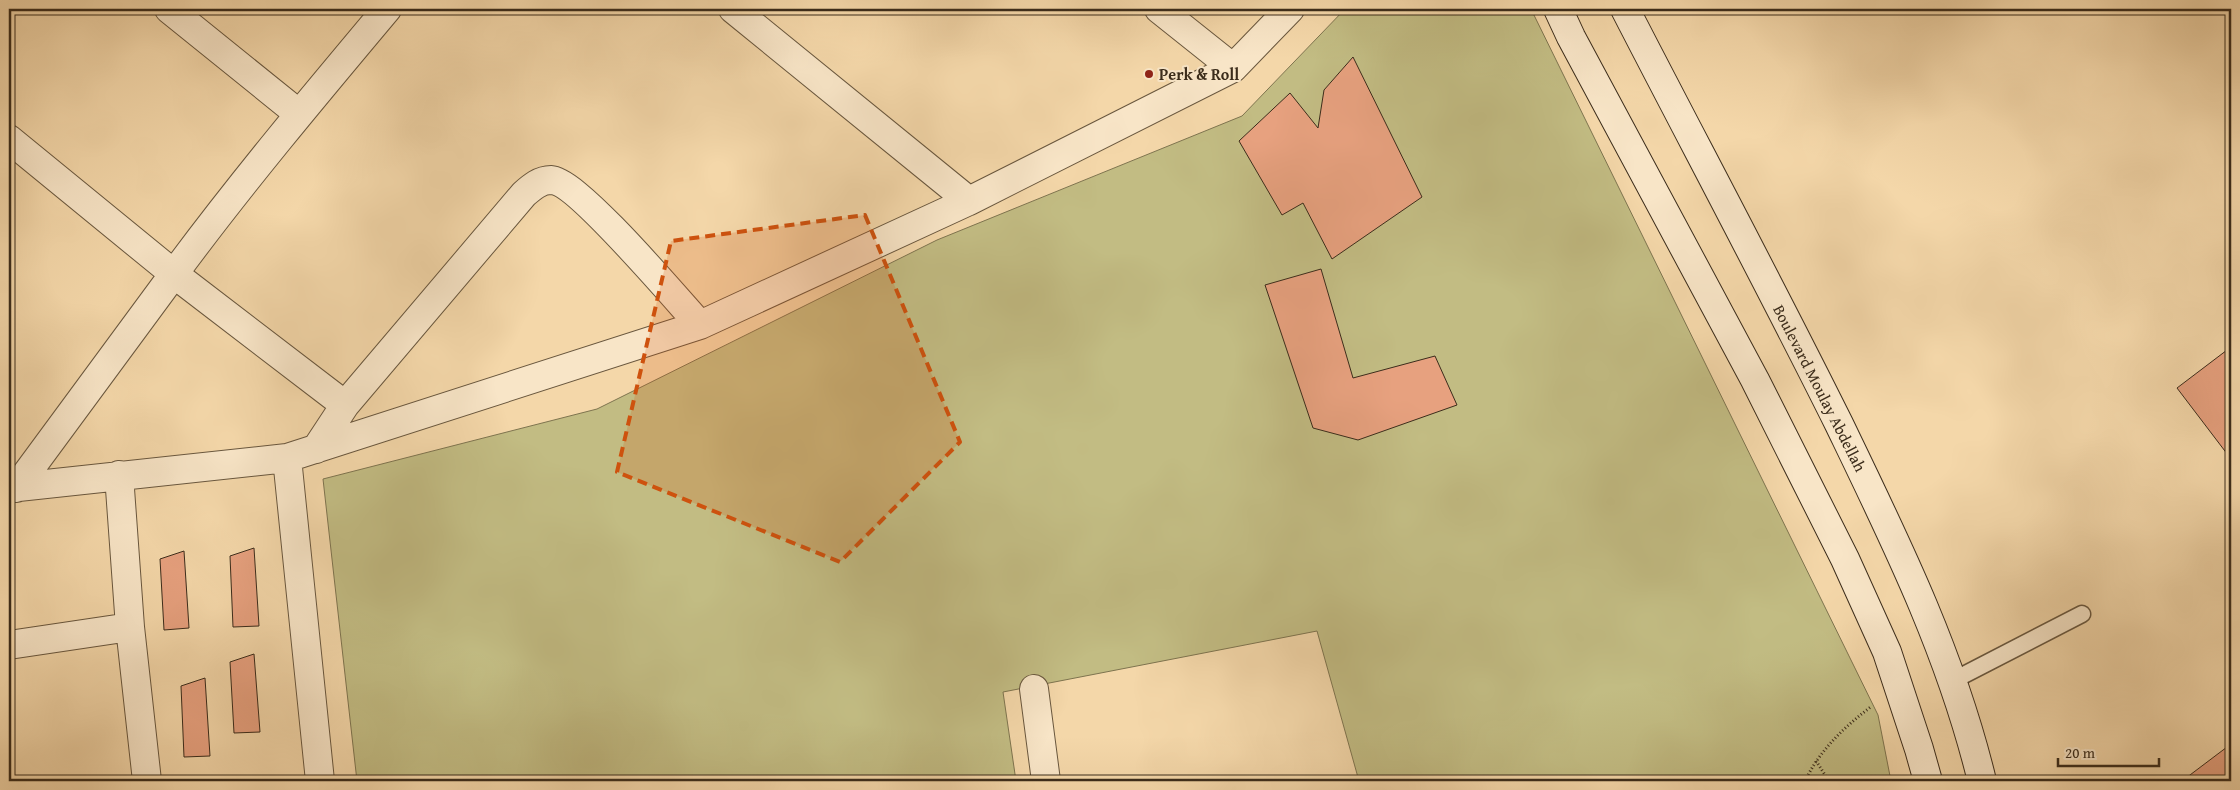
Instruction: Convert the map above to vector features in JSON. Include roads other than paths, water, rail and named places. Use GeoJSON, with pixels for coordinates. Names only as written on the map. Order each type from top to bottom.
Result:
{"type":"FeatureCollection","features":[{"type":"Feature","properties":{"kind":"street"},"geometry":{"type":"LineString","coordinates":[[169,9],[299,114]]}},
{"type":"Feature","properties":{"kind":"street"},"geometry":{"type":"LineString","coordinates":[[12,488],[104,371],[174,274],[299,114],[387,9]]}},
{"type":"Feature","properties":{"kind":"street"},"geometry":{"type":"LineString","coordinates":[[732,9],[968,201]]}},
{"type":"Feature","properties":{"kind":"street"},"geometry":{"type":"LineString","coordinates":[[1159,9],[1233,68]]}},
{"type":"Feature","properties":{"kind":"street"},"geometry":{"type":"LineString","coordinates":[[12,488],[287,458],[700,325],[968,201],[1233,68],[1290,9]]}},
{"type":"Feature","properties":{"kind":"street"},"geometry":{"type":"LineString","coordinates":[[1558,9],[1571,37],[1756,380],[1845,559],[1888,652],[1920,749],[1928,781]]}},
{"type":"Feature","properties":{"kind":"street","name":"Boulevard Moulay Abdellah"},"geometry":{"type":"LineString","coordinates":[[1625,9],[1803,353],[1894,536],[1954,680],[1971,735],[1982,781]]}},
{"type":"Feature","properties":{"kind":"street"},"geometry":{"type":"LineString","coordinates":[[9,139],[174,274],[345,405]]}},
{"type":"Feature","properties":{"kind":"street"},"geometry":{"type":"LineString","coordinates":[[316,449],[345,405],[524,194],[536,184],[551,180],[563,184],[596,212],[700,325]]}},
{"type":"Feature","properties":{"kind":"street"},"geometry":{"type":"LineString","coordinates":[[287,458],[320,781]]}},
{"type":"Feature","properties":{"kind":"street"},"geometry":{"type":"LineString","coordinates":[[118,475],[130,627],[147,781]]}},
{"type":"Feature","properties":{"kind":"street"},"geometry":{"type":"LineString","coordinates":[[9,645],[130,627]]}},
{"type":"Feature","properties":{"kind":"street"},"geometry":{"type":"LineString","coordinates":[[1034,689],[1046,781]]}},
{"type":"Feature","properties":{"kind":"lane"},"geometry":{"type":"LineString","coordinates":[[1954,680],[2082,614]]}},
{"type":"Feature","properties":{"kind":"place","name":"Perk & Roll"},"geometry":{"type":"Point","coordinates":[1149,74]}}]}
